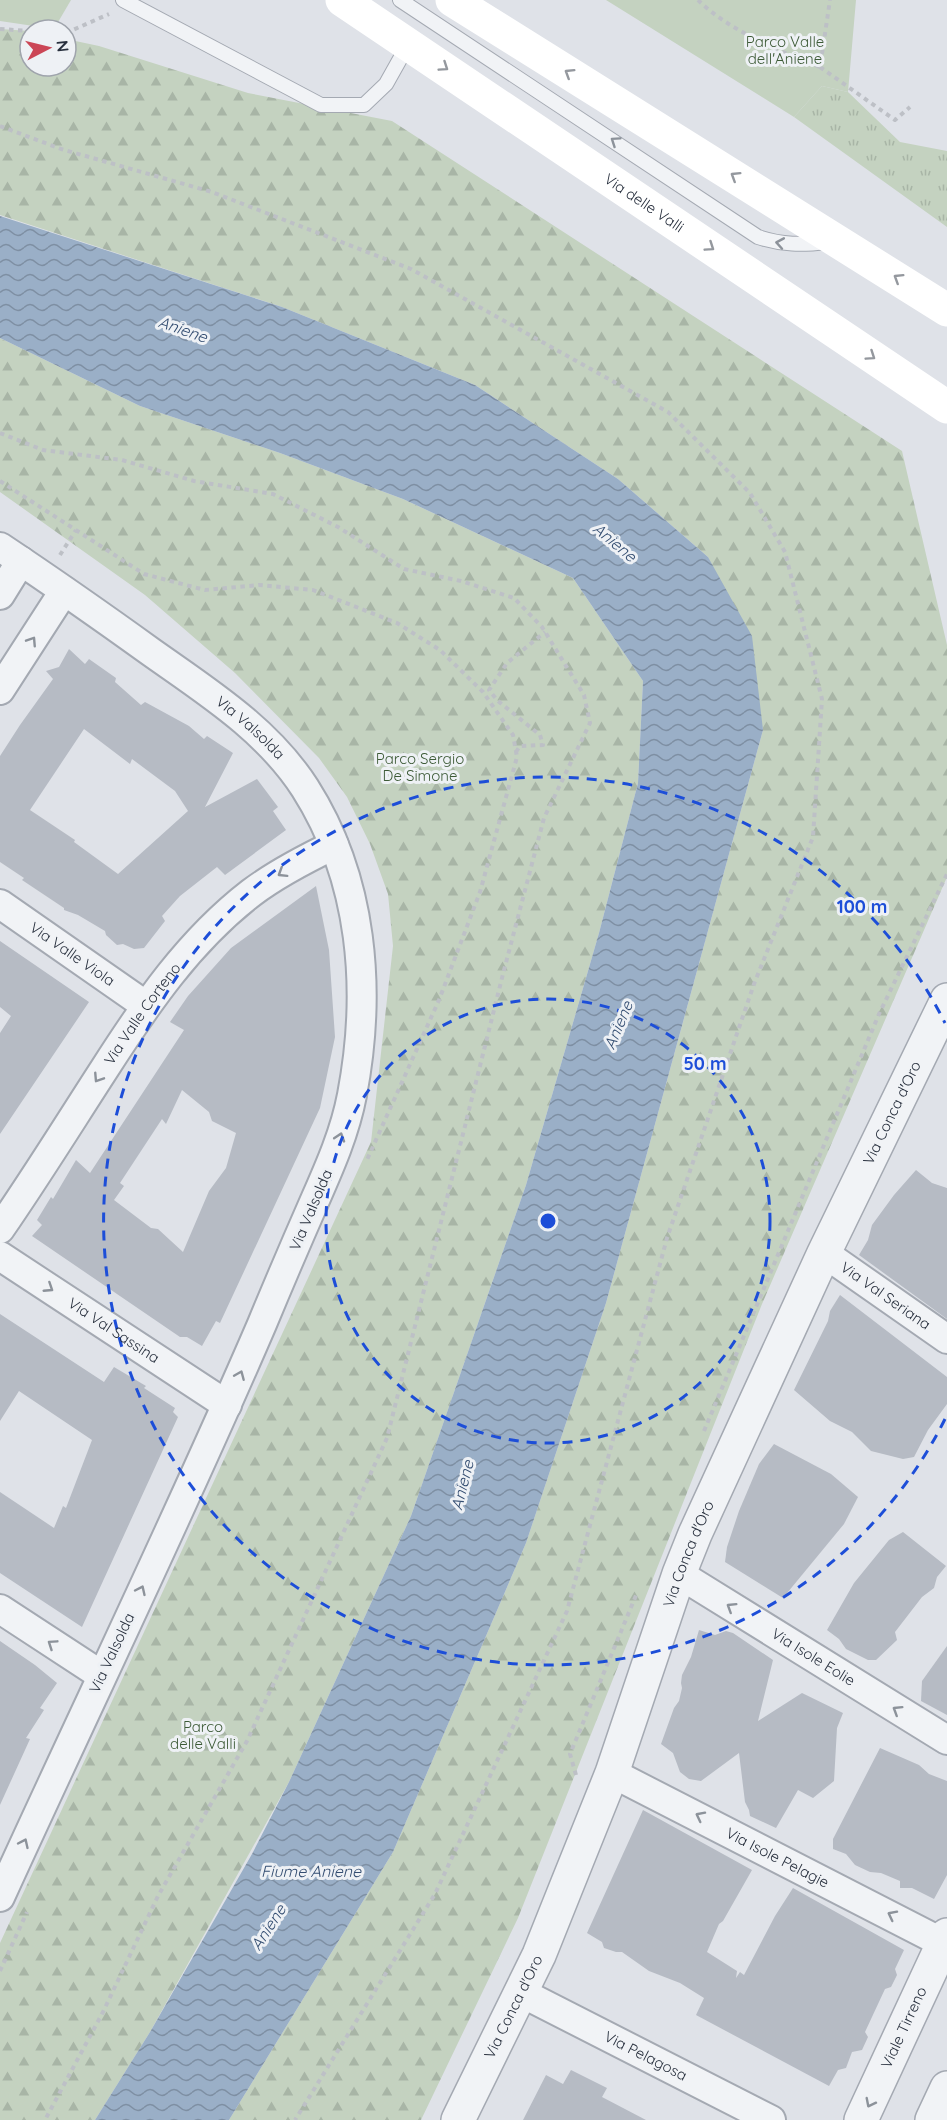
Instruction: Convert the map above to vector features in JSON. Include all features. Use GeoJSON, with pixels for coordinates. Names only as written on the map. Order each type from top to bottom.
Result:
{"type":"FeatureCollection","features":[{"type":"Feature","properties":{"kind":"main road","name":"Via delle Valli"},"geometry":{"type":"LineString","coordinates":[[342,0],[947,407]]}},
{"type":"Feature","properties":{"kind":"main road"},"geometry":{"type":"LineString","coordinates":[[452,0],[947,310]]}},
{"type":"Feature","properties":{"kind":"street","name":"Via Valsolda"},"geometry":{"type":"LineString","coordinates":[[0,1897],[227,1405],[330,1167],[352,1095],[360,1029],[360,955],[351,896],[334,845],[303,785],[267,742],[216,698],[10,554]]}},
{"type":"Feature","properties":{"kind":"street"},"geometry":{"type":"LineString","coordinates":[[0,595],[10,554]]}},
{"type":"Feature","properties":{"kind":"street"},"geometry":{"type":"LineString","coordinates":[[0,690],[64,591]]}},
{"type":"Feature","properties":{"kind":"street","name":"Via Valle Corteno"},"geometry":{"type":"LineString","coordinates":[[0,1229],[146,1005],[173,969],[205,934],[243,900],[283,872],[334,845]]}},
{"type":"Feature","properties":{"kind":"street","name":"Via Valle Viola"},"geometry":{"type":"LineString","coordinates":[[0,904],[146,1005]]}},
{"type":"Feature","properties":{"kind":"street","name":"Via Conca d'Oro"},"geometry":{"type":"LineString","coordinates":[[458,2120],[538,1955],[612,1773],[679,1574],[695,1534],[824,1253],[947,1000]]}},
{"type":"Feature","properties":{"kind":"street","name":"Via Val Seriana"},"geometry":{"type":"LineString","coordinates":[[824,1253],[947,1340]]}},
{"type":"Feature","properties":{"kind":"street","name":"Via Val Sassina"},"geometry":{"type":"LineString","coordinates":[[0,1256],[227,1405]]}},
{"type":"Feature","properties":{"kind":"street","name":"Via Isole Eolie"},"geometry":{"type":"LineString","coordinates":[[679,1574],[947,1740]]}},
{"type":"Feature","properties":{"kind":"street"},"geometry":{"type":"LineString","coordinates":[[0,1609],[101,1676]]}},
{"type":"Feature","properties":{"kind":"street","name":"Via Isole Pelagie"},"geometry":{"type":"LineString","coordinates":[[612,1773],[945,1939]]}},
{"type":"Feature","properties":{"kind":"street","name":"Viale Tirreno"},"geometry":{"type":"LineString","coordinates":[[861,2120],[945,1939]]}},
{"type":"Feature","properties":{"kind":"street","name":"Via Pelagosa"},"geometry":{"type":"LineString","coordinates":[[520,1992],[771,2120]]}},
{"type":"Feature","properties":{"kind":"street"},"geometry":{"type":"LineString","coordinates":[[932,2120],[947,2088]]}},
{"type":"Feature","properties":{"kind":"lane"},"geometry":{"type":"LineString","coordinates":[[400,0],[758,237],[794,245],[838,240]]}},
{"type":"Feature","properties":{"kind":"lane"},"geometry":{"type":"LineString","coordinates":[[127,2],[321,105],[364,105],[386,84],[409,43]]}},
{"type":"Feature","properties":{"kind":"path"},"geometry":{"type":"LineString","coordinates":[[698,0],[717,16],[737,28],[820,68],[895,120],[910,106]]}},
{"type":"Feature","properties":{"kind":"path"},"geometry":{"type":"LineString","coordinates":[[820,68],[830,0]]}},
{"type":"Feature","properties":{"kind":"path"},"geometry":{"type":"LineString","coordinates":[[78,27],[127,2]]}},
{"type":"Feature","properties":{"kind":"path"},"geometry":{"type":"LineString","coordinates":[[0,29],[18,30]]}},
{"type":"Feature","properties":{"kind":"path"},"geometry":{"type":"LineString","coordinates":[[0,126],[61,149],[212,192],[411,269],[668,412],[750,493],[785,552],[822,699],[813,837],[754,984],[667,1238],[567,1611],[435,1894],[295,2120]]}},
{"type":"Feature","properties":{"kind":"path"},"geometry":{"type":"LineString","coordinates":[[0,481],[144,574],[205,590],[260,585],[313,590],[397,623],[440,650],[483,692],[513,735],[517,757],[515,767],[480,892],[439,1000],[362,1170]]}},
{"type":"Feature","properties":{"kind":"path"},"geometry":{"type":"LineString","coordinates":[[516,752],[520,746],[543,745],[540,735],[498,701],[489,690],[507,663],[545,632]]}},
{"type":"Feature","properties":{"kind":"path"},"geometry":{"type":"LineString","coordinates":[[0,1971],[32,1903]]}},
{"type":"Feature","properties":{"kind":"green space"},"geometry":{"type":"Polygon","coordinates":[[[0,0],[71,0],[60,18],[18,18],[18,24],[0,21],[0,0]]]}},
{"type":"Feature","properties":{"kind":"green space","name":"Parco Valle dell'Aniene"},"geometry":{"type":"Polygon","coordinates":[[[606,0],[856,0],[848,92],[822,86],[794,117],[606,0]]]}},
{"type":"Feature","properties":{"kind":"green space"},"geometry":{"type":"Polygon","coordinates":[[[0,29],[18,30],[18,78],[78,78],[78,42],[99,46],[248,93],[392,121],[902,451],[947,645],[947,877],[762,1304],[518,1918],[421,2120],[229,2120],[393,1852],[526,1543],[606,1303],[763,730],[708,557],[618,479],[475,385],[282,307],[0,215],[0,29]]]}},
{"type":"Feature","properties":{"kind":"green space"},"geometry":{"type":"Polygon","coordinates":[[[822,86],[848,92],[900,142],[947,151],[947,227],[794,117],[822,86]]]}},
{"type":"Feature","properties":{"kind":"green space","name":"Parco delle Valli"},"geometry":{"type":"Polygon","coordinates":[[[0,338],[140,406],[280,453],[403,499],[573,578],[643,681],[638,783],[599,933],[526,1185],[411,1516],[289,1782],[150,2032],[95,2120],[0,2120],[0,1943],[371,1142],[393,946],[388,894],[370,844],[347,797],[319,758],[235,673],[145,595],[0,492],[0,338]]]}},
{"type":"Feature","properties":{"kind":"water"},"geometry":{"type":"Polygon","coordinates":[[[0,216],[282,307],[475,385],[618,479],[708,557],[752,636],[763,730],[606,1303],[526,1543],[393,1852],[229,2120],[95,2120],[150,2032],[252,1854],[289,1782],[411,1516],[526,1185],[599,933],[638,783],[643,681],[573,578],[403,499],[280,453],[140,406],[0,338],[0,216]]]}},
{"type":"Feature","properties":{"kind":"building"},"geometry":{"type":"Polygon","coordinates":[[[69,649],[85,664],[89,659],[116,678],[115,682],[141,705],[145,702],[189,726],[204,739],[207,736],[233,753],[205,807],[257,779],[278,807],[273,811],[286,830],[225,875],[217,867],[180,896],[162,916],[165,921],[144,948],[134,949],[123,944],[117,945],[106,935],[105,931],[78,915],[64,910],[0,862],[0,756],[53,679],[46,671],[59,667],[69,649]],[[84,729],[30,810],[75,840],[74,842],[118,874],[188,811],[175,791],[132,759],[130,764],[84,729]]]}},
{"type":"Feature","properties":{"kind":"building"},"geometry":{"type":"Polygon","coordinates":[[[316,886],[329,950],[335,1037],[320,1108],[220,1323],[216,1321],[202,1346],[187,1337],[180,1337],[32,1236],[42,1225],[37,1220],[51,1197],[53,1199],[76,1160],[90,1173],[184,1030],[170,1022],[188,996],[231,948],[316,886]],[[182,1090],[166,1124],[162,1119],[120,1183],[124,1186],[114,1200],[151,1228],[158,1229],[183,1252],[209,1191],[226,1168],[236,1133],[212,1121],[209,1112],[182,1090]]]}},
{"type":"Feature","properties":{"kind":"building"},"geometry":{"type":"Polygon","coordinates":[[[0,941],[89,1002],[0,1134],[0,1033],[11,1016],[0,1007],[0,941]]]}},
{"type":"Feature","properties":{"kind":"building"},"geometry":{"type":"Polygon","coordinates":[[[916,1170],[932,1183],[947,1188],[947,1319],[859,1255],[868,1240],[872,1225],[916,1170]]]}},
{"type":"Feature","properties":{"kind":"building"},"geometry":{"type":"Polygon","coordinates":[[[840,1295],[947,1377],[947,1404],[928,1430],[914,1457],[903,1459],[871,1451],[852,1432],[830,1421],[794,1390],[828,1321],[830,1311],[840,1295]]]}},
{"type":"Feature","properties":{"kind":"building"},"geometry":{"type":"Polygon","coordinates":[[[0,1314],[104,1382],[114,1367],[146,1386],[144,1388],[175,1408],[173,1412],[178,1417],[82,1627],[0,1573],[0,1492],[54,1528],[63,1506],[66,1508],[92,1440],[19,1391],[0,1421],[0,1314]]]}},
{"type":"Feature","properties":{"kind":"building"},"geometry":{"type":"Polygon","coordinates":[[[774,1444],[831,1474],[858,1497],[844,1524],[783,1598],[725,1562],[727,1547],[739,1511],[759,1464],[774,1444]]]}},
{"type":"Feature","properties":{"kind":"building"},"geometry":{"type":"Polygon","coordinates":[[[903,1532],[946,1566],[937,1577],[934,1588],[922,1597],[895,1632],[897,1640],[876,1660],[868,1660],[846,1649],[839,1639],[827,1630],[854,1583],[889,1540],[903,1532]]]}},
{"type":"Feature","properties":{"kind":"building"},"geometry":{"type":"Polygon","coordinates":[[[699,1630],[715,1635],[726,1631],[733,1633],[773,1660],[758,1721],[802,1693],[843,1713],[837,1728],[834,1781],[813,1798],[798,1790],[776,1828],[750,1816],[745,1802],[739,1753],[701,1781],[689,1779],[680,1772],[673,1753],[661,1744],[674,1708],[679,1701],[682,1675],[691,1657],[699,1630]]]}},
{"type":"Feature","properties":{"kind":"building"},"geometry":{"type":"Polygon","coordinates":[[[0,1641],[57,1683],[40,1708],[44,1710],[26,1738],[30,1739],[0,1805],[0,1641]]]}},
{"type":"Feature","properties":{"kind":"building"},"geometry":{"type":"Polygon","coordinates":[[[947,1646],[947,1715],[921,1701],[922,1681],[947,1646]]]}},
{"type":"Feature","properties":{"kind":"building"},"geometry":{"type":"Polygon","coordinates":[[[880,1748],[919,1765],[929,1774],[947,1781],[947,1875],[934,1899],[912,1888],[900,1888],[900,1881],[855,1865],[846,1854],[833,1849],[833,1839],[880,1748]]]}},
{"type":"Feature","properties":{"kind":"building"},"geometry":{"type":"Polygon","coordinates":[[[643,1810],[752,1870],[723,1921],[719,1924],[707,1952],[737,1971],[736,1978],[740,1972],[744,1975],[775,1916],[793,1888],[904,1950],[895,1969],[897,1975],[891,1987],[885,1989],[865,2032],[868,2037],[862,2050],[852,2052],[846,2068],[838,2070],[829,2086],[696,2015],[704,1998],[680,1983],[649,1971],[622,1952],[604,1948],[602,1942],[587,1933],[643,1810]]]}},
{"type":"Feature","properties":{"kind":"building"},"geometry":{"type":"Polygon","coordinates":[[[571,2070],[607,2088],[602,2097],[646,2120],[523,2120],[546,2075],[563,2084],[571,2070]]]}},
{"type":"Feature","properties":{"kind":"water label","name":"Aniene"},"geometry":{"type":"Point","coordinates":[183,329]}},
{"type":"Feature","properties":{"kind":"water label","name":"Aniene"},"geometry":{"type":"Point","coordinates":[615,542]}},
{"type":"Feature","properties":{"kind":"water label","name":"Aniene"},"geometry":{"type":"Point","coordinates":[618,1025]}},
{"type":"Feature","properties":{"kind":"water label","name":"Aniene"},"geometry":{"type":"Point","coordinates":[462,1485]}},
{"type":"Feature","properties":{"kind":"water label","name":"Fiume Aniene"},"geometry":{"type":"Point","coordinates":[311,1871]}},
{"type":"Feature","properties":{"kind":"water label","name":"Aniene"},"geometry":{"type":"Point","coordinates":[268,1927]}},
{"type":"Feature","properties":{"kind":"park label","name":"Parco Sergio De Simone"},"geometry":{"type":"Point","coordinates":[420,768]}}]}
